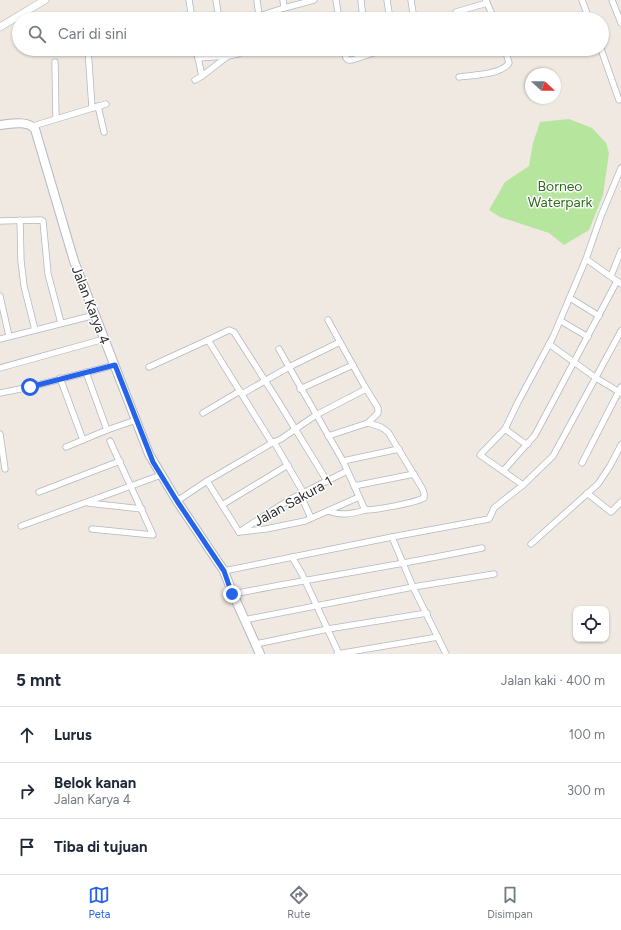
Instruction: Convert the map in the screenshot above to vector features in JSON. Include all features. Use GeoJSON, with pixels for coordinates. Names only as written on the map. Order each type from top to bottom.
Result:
{"type":"FeatureCollection","features":[{"type":"Feature","properties":{"kind":"main road"},"geometry":{"type":"LineString","coordinates":[[0,125],[26,124],[33,126]]}},
{"type":"Feature","properties":{"kind":"main road","name":"Jalan Karya 4"},"geometry":{"type":"LineString","coordinates":[[33,126],[38,136],[74,261],[151,458],[177,501],[224,571],[232,594],[260,654]]}},
{"type":"Feature","properties":{"kind":"street"},"geometry":{"type":"LineString","coordinates":[[25,12],[45,0]]}},
{"type":"Feature","properties":{"kind":"street"},"geometry":{"type":"LineString","coordinates":[[189,0],[191,12]]}},
{"type":"Feature","properties":{"kind":"street"},"geometry":{"type":"LineString","coordinates":[[216,0],[218,12]]}},
{"type":"Feature","properties":{"kind":"street"},"geometry":{"type":"LineString","coordinates":[[257,0],[258,12]]}},
{"type":"Feature","properties":{"kind":"street"},"geometry":{"type":"LineString","coordinates":[[283,0],[284,8]]}},
{"type":"Feature","properties":{"kind":"street"},"geometry":{"type":"LineString","coordinates":[[336,0],[338,12]]}},
{"type":"Feature","properties":{"kind":"street"},"geometry":{"type":"LineString","coordinates":[[361,0],[362,12]]}},
{"type":"Feature","properties":{"kind":"street"},"geometry":{"type":"LineString","coordinates":[[387,0],[389,12]]}},
{"type":"Feature","properties":{"kind":"street"},"geometry":{"type":"LineString","coordinates":[[411,0],[413,12]]}},
{"type":"Feature","properties":{"kind":"street"},"geometry":{"type":"LineString","coordinates":[[582,0],[586,12]]}},
{"type":"Feature","properties":{"kind":"street"},"geometry":{"type":"LineString","coordinates":[[612,0],[621,24]]}},
{"type":"Feature","properties":{"kind":"street"},"geometry":{"type":"LineString","coordinates":[[274,12],[311,1]]}},
{"type":"Feature","properties":{"kind":"street"},"geometry":{"type":"LineString","coordinates":[[456,12],[487,1],[491,12]]}},
{"type":"Feature","properties":{"kind":"street"},"geometry":{"type":"LineString","coordinates":[[0,27],[12,20]]}},
{"type":"Feature","properties":{"kind":"street"},"geometry":{"type":"LineString","coordinates":[[89,56],[95,107],[104,132]]}},
{"type":"Feature","properties":{"kind":"street"},"geometry":{"type":"LineString","coordinates":[[202,76],[198,58],[228,56]]}},
{"type":"Feature","properties":{"kind":"street"},"geometry":{"type":"LineString","coordinates":[[195,80],[228,56]]}},
{"type":"Feature","properties":{"kind":"street"},"geometry":{"type":"LineString","coordinates":[[346,56],[348,60],[352,60],[360,56]]}},
{"type":"Feature","properties":{"kind":"street"},"geometry":{"type":"LineString","coordinates":[[459,77],[487,73],[504,68],[509,63],[507,56]]}},
{"type":"Feature","properties":{"kind":"street"},"geometry":{"type":"LineString","coordinates":[[603,56],[619,100]]}},
{"type":"Feature","properties":{"kind":"street"},"geometry":{"type":"LineString","coordinates":[[55,62],[56,118]]}},
{"type":"Feature","properties":{"kind":"street"},"geometry":{"type":"LineString","coordinates":[[33,126],[106,104]]}},
{"type":"Feature","properties":{"kind":"street"},"geometry":{"type":"LineString","coordinates":[[523,485],[480,455],[505,429],[561,321],[621,168]]}},
{"type":"Feature","properties":{"kind":"street"},"geometry":{"type":"LineString","coordinates":[[20,220],[21,261],[24,286],[35,330]]}},
{"type":"Feature","properties":{"kind":"street"},"geometry":{"type":"LineString","coordinates":[[0,221],[41,220],[43,222],[48,274],[61,323]]}},
{"type":"Feature","properties":{"kind":"street"},"geometry":{"type":"LineString","coordinates":[[611,276],[621,251]]}},
{"type":"Feature","properties":{"kind":"street"},"geometry":{"type":"LineString","coordinates":[[503,471],[535,435],[619,282],[586,259]]}},
{"type":"Feature","properties":{"kind":"street"},"geometry":{"type":"LineString","coordinates":[[0,296],[9,336]]}},
{"type":"Feature","properties":{"kind":"street"},"geometry":{"type":"LineString","coordinates":[[570,298],[599,316]]}},
{"type":"Feature","properties":{"kind":"street"},"geometry":{"type":"LineString","coordinates":[[0,339],[95,315]]}},
{"type":"Feature","properties":{"kind":"street"},"geometry":{"type":"LineString","coordinates":[[328,320],[378,408],[378,412],[368,423],[328,436]]}},
{"type":"Feature","properties":{"kind":"street"},"geometry":{"type":"LineString","coordinates":[[561,321],[588,338]]}},
{"type":"Feature","properties":{"kind":"street"},"geometry":{"type":"LineString","coordinates":[[149,367],[232,330],[327,481]]}},
{"type":"Feature","properties":{"kind":"street"},"geometry":{"type":"LineString","coordinates":[[224,571],[392,536],[489,519],[494,508],[523,485],[553,456],[621,331]]}},
{"type":"Feature","properties":{"kind":"street"},"geometry":{"type":"LineString","coordinates":[[0,368],[104,339]]}},
{"type":"Feature","properties":{"kind":"street"},"geometry":{"type":"LineString","coordinates":[[208,340],[288,465],[311,518]]}},
{"type":"Feature","properties":{"kind":"street"},"geometry":{"type":"LineString","coordinates":[[203,413],[241,392],[266,382],[289,367],[340,342]]}},
{"type":"Feature","properties":{"kind":"street"},"geometry":{"type":"LineString","coordinates":[[549,344],[596,378],[620,391],[582,463]]}},
{"type":"Feature","properties":{"kind":"street"},"geometry":{"type":"LineString","coordinates":[[279,349],[342,461],[365,510]]}},
{"type":"Feature","properties":{"kind":"street"},"geometry":{"type":"LineString","coordinates":[[0,393],[30,387],[115,365]]}},
{"type":"Feature","properties":{"kind":"street"},"geometry":{"type":"LineString","coordinates":[[300,388],[353,365]]}},
{"type":"Feature","properties":{"kind":"street"},"geometry":{"type":"LineString","coordinates":[[86,372],[107,430]]}},
{"type":"Feature","properties":{"kind":"street"},"geometry":{"type":"LineString","coordinates":[[60,378],[83,440]]}},
{"type":"Feature","properties":{"kind":"street"},"geometry":{"type":"LineString","coordinates":[[177,501],[207,481],[273,443],[316,415],[364,390],[366,387]]}},
{"type":"Feature","properties":{"kind":"street"},"geometry":{"type":"LineString","coordinates":[[66,447],[136,420]]}},
{"type":"Feature","properties":{"kind":"street"},"geometry":{"type":"LineString","coordinates":[[328,511],[344,515],[424,498],[424,493],[414,474],[388,432],[381,427],[368,423]]}},
{"type":"Feature","properties":{"kind":"street"},"geometry":{"type":"LineString","coordinates":[[505,429],[520,441],[528,444]]}},
{"type":"Feature","properties":{"kind":"street"},"geometry":{"type":"LineString","coordinates":[[0,434],[5,470]]}},
{"type":"Feature","properties":{"kind":"street"},"geometry":{"type":"LineString","coordinates":[[92,529],[153,535],[110,441]]}},
{"type":"Feature","properties":{"kind":"street"},"geometry":{"type":"LineString","coordinates":[[531,544],[598,484],[621,445]]}},
{"type":"Feature","properties":{"kind":"street"},"geometry":{"type":"LineString","coordinates":[[342,461],[399,449]]}},
{"type":"Feature","properties":{"kind":"street"},"geometry":{"type":"LineString","coordinates":[[39,492],[120,461]]}},
{"type":"Feature","properties":{"kind":"street"},"geometry":{"type":"LineString","coordinates":[[222,505],[288,465]]}},
{"type":"Feature","properties":{"kind":"street","name":"Jalan Sakura 1"},"geometry":{"type":"LineString","coordinates":[[239,532],[301,493],[347,471]]}},
{"type":"Feature","properties":{"kind":"street"},"geometry":{"type":"LineString","coordinates":[[354,486],[414,474]]}},
{"type":"Feature","properties":{"kind":"street"},"geometry":{"type":"LineString","coordinates":[[21,526],[161,475]]}},
{"type":"Feature","properties":{"kind":"street"},"geometry":{"type":"LineString","coordinates":[[207,481],[239,532],[266,529],[304,521],[359,497]]}},
{"type":"Feature","properties":{"kind":"street"},"geometry":{"type":"LineString","coordinates":[[587,493],[611,512],[621,502]]}},
{"type":"Feature","properties":{"kind":"street"},"geometry":{"type":"LineString","coordinates":[[86,503],[142,509]]}},
{"type":"Feature","properties":{"kind":"street"},"geometry":{"type":"LineString","coordinates":[[392,536],[413,586],[446,654]]}},
{"type":"Feature","properties":{"kind":"street"},"geometry":{"type":"LineString","coordinates":[[232,594],[305,580],[405,564],[482,548]]}},
{"type":"Feature","properties":{"kind":"street"},"geometry":{"type":"LineString","coordinates":[[292,557],[305,580],[339,654],[438,637]]}},
{"type":"Feature","properties":{"kind":"street"},"geometry":{"type":"LineString","coordinates":[[244,620],[413,586],[494,574]]}},
{"type":"Feature","properties":{"kind":"street"},"geometry":{"type":"LineString","coordinates":[[256,644],[328,629],[427,613]]}},
{"type":"Feature","properties":{"kind":"green space","name":"Borneo Waterpark"},"geometry":{"type":"Polygon","coordinates":[[[569,119],[592,128],[606,143],[609,153],[603,195],[589,230],[564,245],[549,233],[500,217],[489,210],[505,182],[529,166],[533,143],[540,122],[569,119]]]}},
{"type":"Feature","properties":{"kind":"route"},"geometry":{"type":"LineString","coordinates":[[30,387],[115,365],[153,462],[224,571],[232,594]]}}]}
